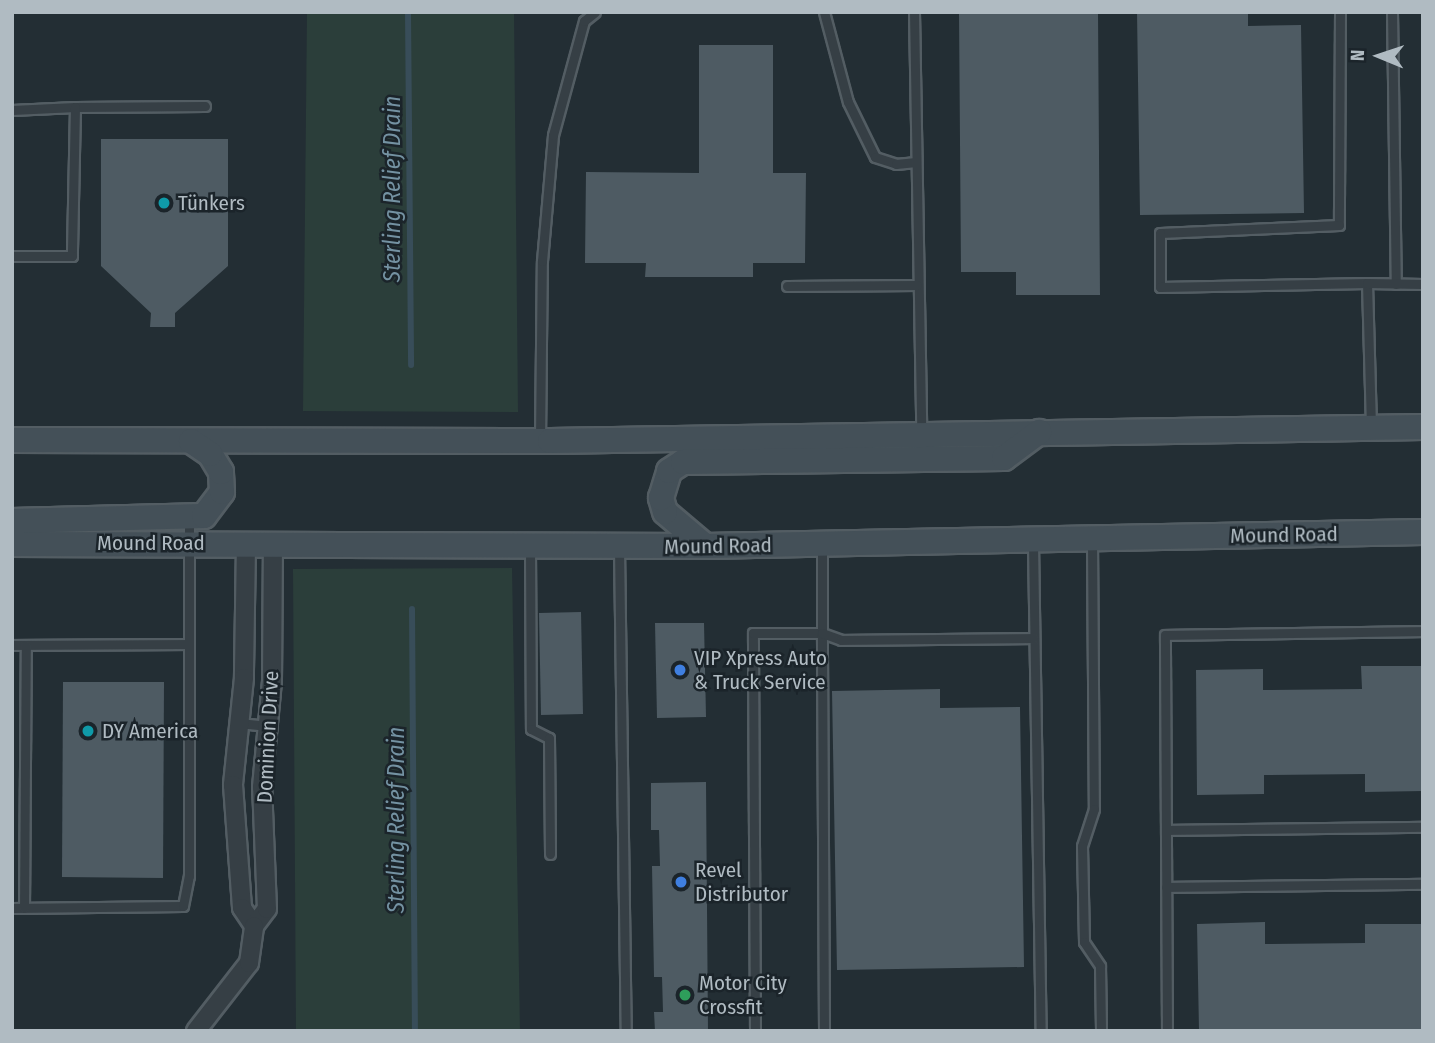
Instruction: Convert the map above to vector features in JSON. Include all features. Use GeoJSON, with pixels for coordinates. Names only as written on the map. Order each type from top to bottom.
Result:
{"type":"FeatureCollection","features":[{"type":"Feature","properties":{"kind":"main road"},"geometry":{"type":"LineString","coordinates":[[12,439],[540,441],[1423,427]]}},
{"type":"Feature","properties":{"kind":"main road"},"geometry":{"type":"LineString","coordinates":[[705,546],[665,512],[661,498],[668,471],[683,462],[1004,458],[1039,432]]}},
{"type":"Feature","properties":{"kind":"main road"},"geometry":{"type":"LineString","coordinates":[[12,521],[189,532],[214,509],[223,482],[211,454],[191,441]]}},
{"type":"Feature","properties":{"kind":"main road","name":"Mound Road"},"geometry":{"type":"LineString","coordinates":[[12,544],[189,532],[246,544],[530,546],[705,546],[1423,532]]}},
{"type":"Feature","properties":{"kind":"street","name":"Dominion Drive"},"geometry":{"type":"LineString","coordinates":[[246,544],[239,723],[233,785],[242,908],[254,926]]}},
{"type":"Feature","properties":{"kind":"street","name":"Dominion Drive"},"geometry":{"type":"LineString","coordinates":[[196,1031],[250,963],[254,926],[267,909],[262,787],[268,726],[273,544]]}},
{"type":"Feature","properties":{"kind":"lane"},"geometry":{"type":"LineString","coordinates":[[540,441],[542,261],[553,135],[584,21],[595,12]]}},
{"type":"Feature","properties":{"kind":"lane"},"geometry":{"type":"LineString","coordinates":[[824,12],[848,102],[875,157],[896,164],[916,162]]}},
{"type":"Feature","properties":{"kind":"lane"},"geometry":{"type":"LineString","coordinates":[[914,12],[921,433]]}},
{"type":"Feature","properties":{"kind":"lane"},"geometry":{"type":"LineString","coordinates":[[1340,12],[1339,225],[1160,233],[1160,288],[1423,284]]}},
{"type":"Feature","properties":{"kind":"lane"},"geometry":{"type":"LineString","coordinates":[[1392,12],[1396,284]]}},
{"type":"Feature","properties":{"kind":"lane"},"geometry":{"type":"LineString","coordinates":[[12,110],[205,106]]}},
{"type":"Feature","properties":{"kind":"lane"},"geometry":{"type":"LineString","coordinates":[[12,256],[72,256],[75,107]]}},
{"type":"Feature","properties":{"kind":"lane"},"geometry":{"type":"LineString","coordinates":[[1367,283],[1371,428]]}},
{"type":"Feature","properties":{"kind":"lane"},"geometry":{"type":"LineString","coordinates":[[787,286],[918,285]]}},
{"type":"Feature","properties":{"kind":"lane"},"geometry":{"type":"LineString","coordinates":[[12,908],[183,906],[189,876],[189,532]]}},
{"type":"Feature","properties":{"kind":"lane"},"geometry":{"type":"LineString","coordinates":[[1092,539],[1094,809],[1082,846],[1084,942],[1100,967],[1101,1031]]}},
{"type":"Feature","properties":{"kind":"lane"},"geometry":{"type":"LineString","coordinates":[[1033,540],[1041,1031]]}},
{"type":"Feature","properties":{"kind":"lane"},"geometry":{"type":"LineString","coordinates":[[822,544],[824,1031]]}},
{"type":"Feature","properties":{"kind":"lane"},"geometry":{"type":"LineString","coordinates":[[530,546],[531,729],[550,738],[550,855]]}},
{"type":"Feature","properties":{"kind":"lane"},"geometry":{"type":"LineString","coordinates":[[619,546],[626,1031]]}},
{"type":"Feature","properties":{"kind":"lane"},"geometry":{"type":"LineString","coordinates":[[1167,1031],[1165,635],[1423,631]]}},
{"type":"Feature","properties":{"kind":"lane"},"geometry":{"type":"LineString","coordinates":[[755,1031],[753,634],[822,633],[841,640],[1034,638]]}},
{"type":"Feature","properties":{"kind":"lane"},"geometry":{"type":"LineString","coordinates":[[12,645],[188,644]]}},
{"type":"Feature","properties":{"kind":"lane"},"geometry":{"type":"LineString","coordinates":[[24,908],[26,645]]}},
{"type":"Feature","properties":{"kind":"lane"},"geometry":{"type":"LineString","coordinates":[[239,723],[268,726]]}},
{"type":"Feature","properties":{"kind":"lane"},"geometry":{"type":"LineString","coordinates":[[1166,830],[1423,827]]}},
{"type":"Feature","properties":{"kind":"lane"},"geometry":{"type":"LineString","coordinates":[[12,861],[24,860]]}},
{"type":"Feature","properties":{"kind":"lane"},"geometry":{"type":"LineString","coordinates":[[1166,887],[1423,884]]}},
{"type":"Feature","properties":{"kind":"green space","name":"Sterling Relief Drain"},"geometry":{"type":"Polygon","coordinates":[[[307,12],[514,12],[518,412],[303,411],[307,12]]]}},
{"type":"Feature","properties":{"kind":"green space","name":"Sterling Relief Drain"},"geometry":{"type":"Polygon","coordinates":[[[512,568],[520,1031],[296,1031],[293,569],[512,568]]]}},
{"type":"Feature","properties":{"kind":"building"},"geometry":{"type":"Polygon","coordinates":[[[959,12],[1098,12],[1100,295],[1016,295],[1016,272],[961,272],[959,12]]]}},
{"type":"Feature","properties":{"kind":"building"},"geometry":{"type":"Polygon","coordinates":[[[1137,12],[1248,12],[1248,26],[1301,25],[1304,213],[1140,215],[1137,12]]]}},
{"type":"Feature","properties":{"kind":"building"},"geometry":{"type":"Polygon","coordinates":[[[699,45],[773,45],[773,173],[806,173],[805,263],[753,263],[753,277],[645,277],[646,263],[585,263],[586,172],[699,173],[699,45]]]}},
{"type":"Feature","properties":{"kind":"building","name":"Tünkers"},"geometry":{"type":"Polygon","coordinates":[[[101,139],[228,139],[228,266],[175,313],[175,327],[150,327],[151,313],[101,266],[101,139]]]}},
{"type":"Feature","properties":{"kind":"building"},"geometry":{"type":"Polygon","coordinates":[[[581,612],[583,714],[541,715],[539,613],[581,612]]]}},
{"type":"Feature","properties":{"kind":"building","name":"VIP Xpress Auto & Truck Service"},"geometry":{"type":"Polygon","coordinates":[[[655,623],[704,623],[706,717],[657,718],[655,623]]]}},
{"type":"Feature","properties":{"kind":"building"},"geometry":{"type":"Polygon","coordinates":[[[1361,666],[1423,666],[1423,791],[1365,792],[1365,774],[1264,775],[1264,794],[1197,795],[1196,670],[1263,669],[1263,690],[1362,689],[1361,666]]]}},
{"type":"Feature","properties":{"kind":"building"},"geometry":{"type":"Polygon","coordinates":[[[63,682],[164,682],[163,878],[62,877],[63,682]]]}},
{"type":"Feature","properties":{"kind":"building"},"geometry":{"type":"Polygon","coordinates":[[[940,689],[940,708],[1020,707],[1024,967],[837,970],[832,691],[940,689]]]}},
{"type":"Feature","properties":{"kind":"building"},"geometry":{"type":"Polygon","coordinates":[[[706,782],[708,1031],[655,1031],[654,1012],[663,1012],[662,977],[654,977],[652,866],[660,866],[659,830],[651,830],[651,783],[706,782]]]}},
{"type":"Feature","properties":{"kind":"building"},"geometry":{"type":"Polygon","coordinates":[[[1265,922],[1265,944],[1365,943],[1365,924],[1423,924],[1423,1031],[1199,1031],[1197,924],[1265,922]]]}},
{"type":"Feature","properties":{"kind":"waterway","name":"Sterling Relief Drain"},"geometry":{"type":"LineString","coordinates":[[408,12],[411,365]]}},
{"type":"Feature","properties":{"kind":"waterway","name":"Sterling Relief Drain"},"geometry":{"type":"LineString","coordinates":[[412,609],[415,1031]]}},
{"type":"Feature","properties":{"kind":"place","name":"Tünkers"},"geometry":{"type":"Point","coordinates":[164,203]}},
{"type":"Feature","properties":{"kind":"place","name":"VIP Xpress Auto & Truck Service"},"geometry":{"type":"Point","coordinates":[680,670]}},
{"type":"Feature","properties":{"kind":"place","name":"DY America"},"geometry":{"type":"Point","coordinates":[88,731]}},
{"type":"Feature","properties":{"kind":"place","name":"Revel Distributor"},"geometry":{"type":"Point","coordinates":[681,882]}},
{"type":"Feature","properties":{"kind":"place","name":"Motor City Crossfit"},"geometry":{"type":"Point","coordinates":[685,995]}}]}
